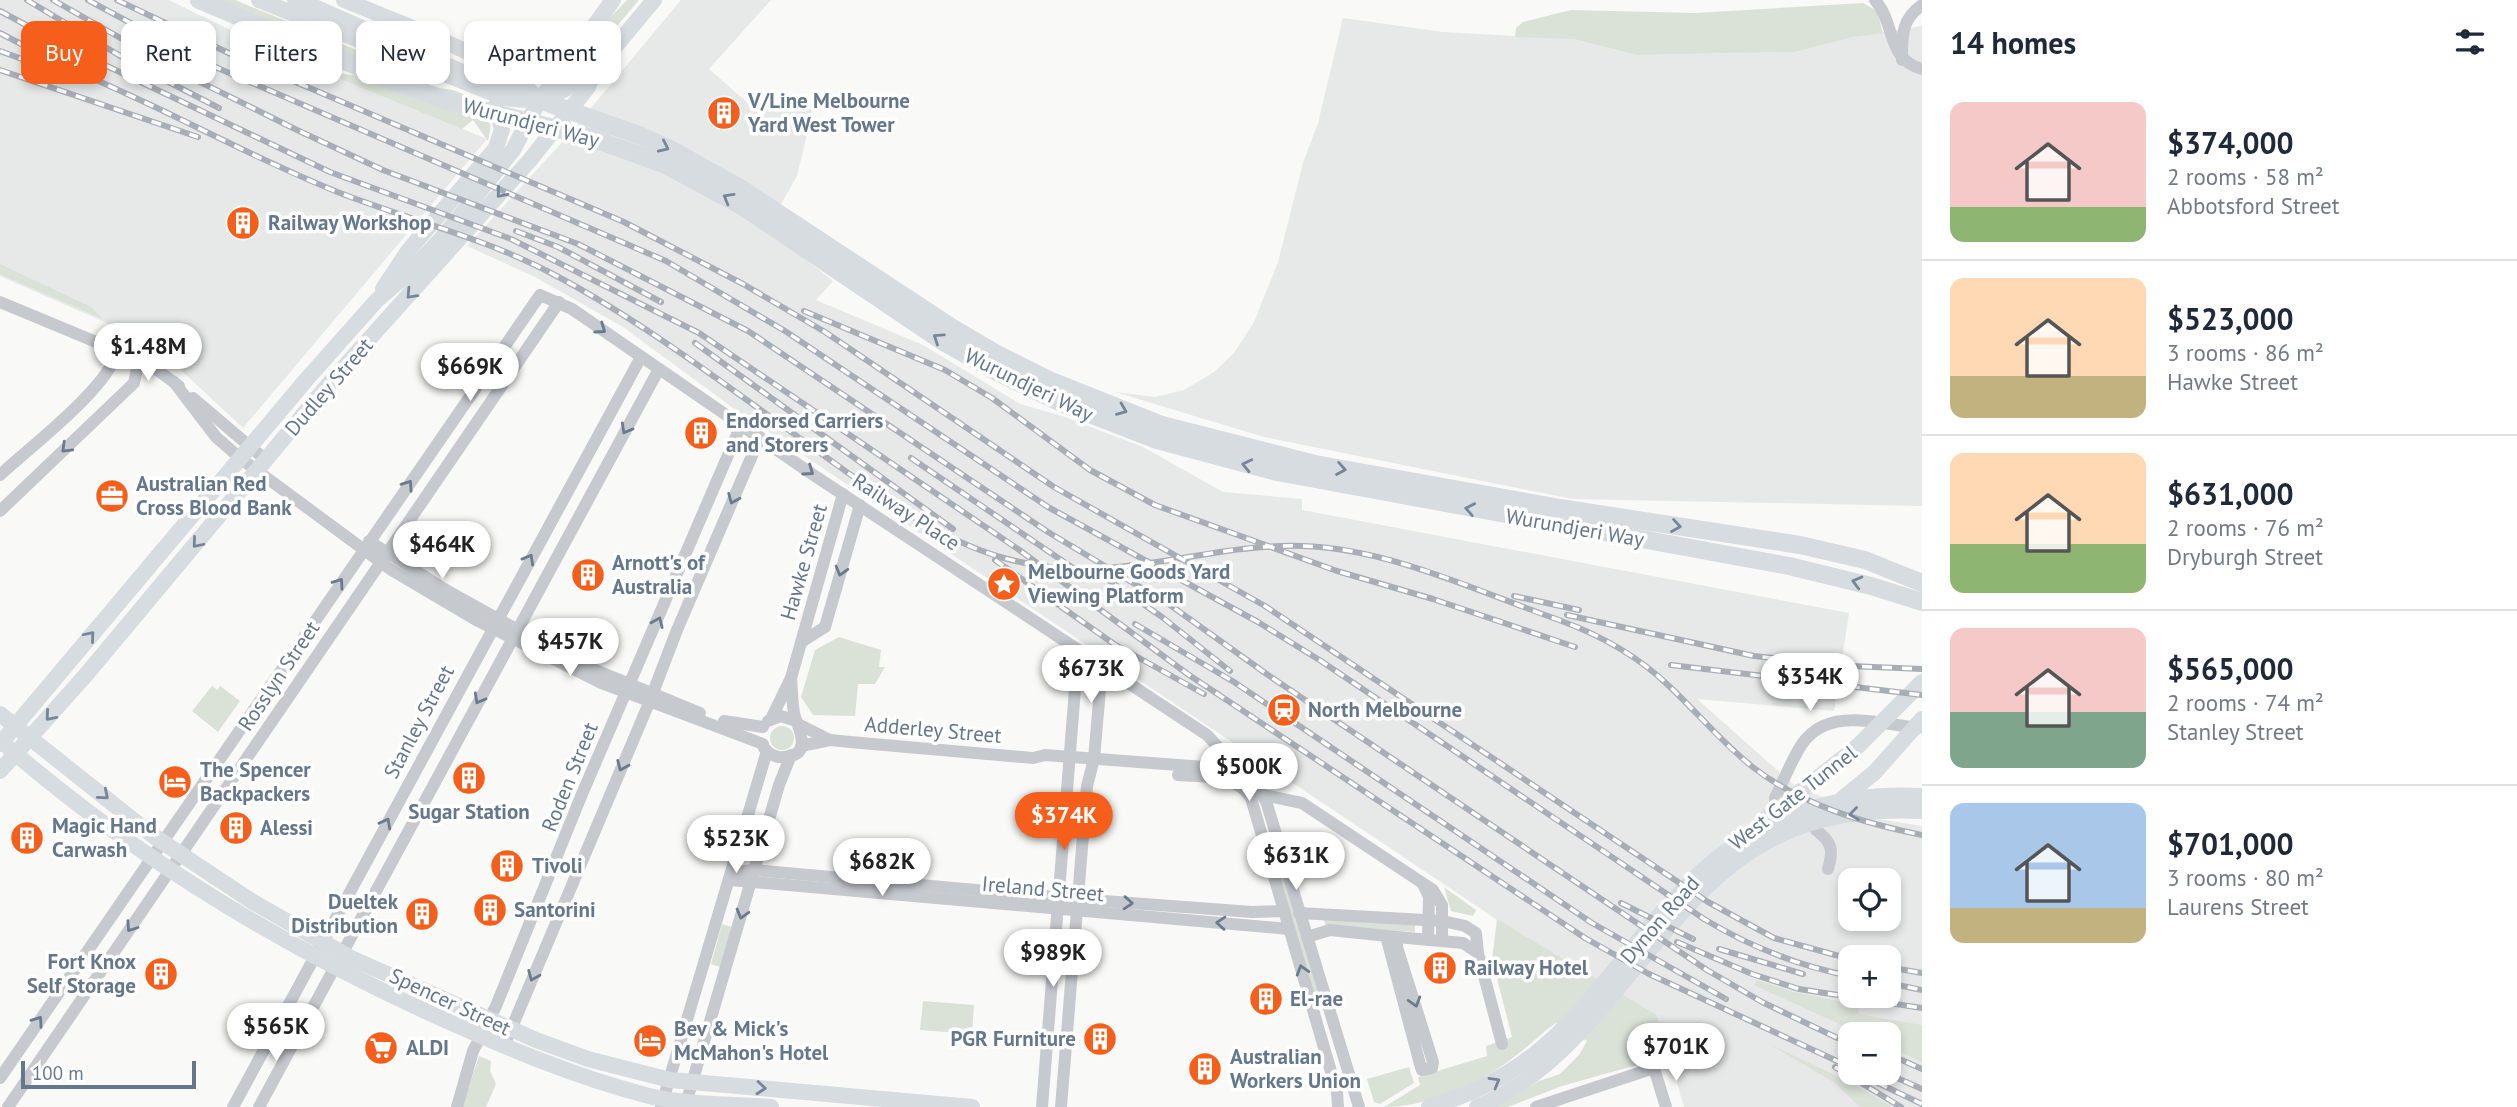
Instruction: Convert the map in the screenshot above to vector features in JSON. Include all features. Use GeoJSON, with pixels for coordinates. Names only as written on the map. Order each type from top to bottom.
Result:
{"type":"FeatureCollection","features":[{"type":"Feature","properties":{"kind":"highway","name":"Wurundjeri Way"},"geometry":{"type":"LineString","coordinates":[[199,0],[399,84],[458,104],[589,137],[666,165],[742,206],[966,355],[1059,402],[1157,440],[1277,472],[1789,566],[1862,583],[1922,603]]}},
{"type":"Feature","properties":{"kind":"highway","name":"Wurundjeri Way"},"geometry":{"type":"LineString","coordinates":[[296,0],[460,72],[639,135],[674,151],[740,188],[951,327],[997,354],[1049,380],[1162,425],[1315,464],[1560,509],[1800,545],[1888,568],[1922,583]]}},
{"type":"Feature","properties":{"kind":"highway"},"geometry":{"type":"LineString","coordinates":[[1888,568],[1922,575]]}},
{"type":"Feature","properties":{"kind":"main road","name":"Wurundjeri Way"},"geometry":{"type":"LineString","coordinates":[[259,0],[487,92],[514,100],[539,101]]}},
{"type":"Feature","properties":{"kind":"main road"},"geometry":{"type":"LineString","coordinates":[[344,0],[464,51]]}},
{"type":"Feature","properties":{"kind":"main road","name":"Dudley Street"},"geometry":{"type":"LineString","coordinates":[[596,21],[613,0]]}},
{"type":"Feature","properties":{"kind":"main road","name":"Dudley Street"},"geometry":{"type":"LineString","coordinates":[[621,40],[654,0]]}},
{"type":"Feature","properties":{"kind":"main road"},"geometry":{"type":"LineString","coordinates":[[523,84],[539,101],[544,115],[544,143]]}},
{"type":"Feature","properties":{"kind":"main road","name":"Dudley Street"},"geometry":{"type":"LineString","coordinates":[[1,742],[377,300],[410,272],[442,238],[513,150],[550,84]]}},
{"type":"Feature","properties":{"kind":"main road"},"geometry":{"type":"LineString","coordinates":[[539,101],[575,84]]}},
{"type":"Feature","properties":{"kind":"main road","name":"Dudley Street"},"geometry":{"type":"LineString","coordinates":[[0,771],[30,739],[334,378],[449,253],[544,143],[589,84]]}},
{"type":"Feature","properties":{"kind":"main road"},"geometry":{"type":"LineString","coordinates":[[377,300],[394,270],[496,148],[502,125],[487,92]]}},
{"type":"Feature","properties":{"kind":"main road","name":"West Gate Tunnel"},"geometry":{"type":"LineString","coordinates":[[1723,853],[1858,746],[1922,682]]}},
{"type":"Feature","properties":{"kind":"main road","name":"Spencer Street"},"geometry":{"type":"LineString","coordinates":[[0,714],[180,855],[253,902],[341,952],[511,1030],[588,1059],[670,1080],[786,1099],[964,1107]]}},
{"type":"Feature","properties":{"kind":"main road","name":"West Gate Tunnel"},"geometry":{"type":"LineString","coordinates":[[1789,830],[1840,800],[1875,772],[1922,719]]}},
{"type":"Feature","properties":{"kind":"main road","name":"Spencer Street"},"geometry":{"type":"LineString","coordinates":[[1,742],[150,858],[243,918],[332,968],[504,1046],[582,1077],[662,1103],[771,1107]]}},
{"type":"Feature","properties":{"kind":"main road"},"geometry":{"type":"LineString","coordinates":[[72,797],[85,778]]}},
{"type":"Feature","properties":{"kind":"main road","name":"Dynon Road"},"geometry":{"type":"LineString","coordinates":[[1429,1107],[1466,1096],[1503,1077],[1572,1031],[1670,904],[1723,853],[1788,816],[1840,800],[1881,795],[1922,796]]}},
{"type":"Feature","properties":{"kind":"main road","name":"Dynon Road"},"geometry":{"type":"LineString","coordinates":[[1478,1107],[1537,1073],[1709,882],[1750,852],[1789,830],[1839,816],[1880,811],[1922,811]]}},
{"type":"Feature","properties":{"kind":"main road"},"geometry":{"type":"LineString","coordinates":[[243,918],[253,902]]}},
{"type":"Feature","properties":{"kind":"main road"},"geometry":{"type":"LineString","coordinates":[[398,999],[406,980]]}},
{"type":"Feature","properties":{"kind":"street"},"geometry":{"type":"LineString","coordinates":[[1875,0],[1886,14],[1893,44],[1902,60],[1922,69]]}},
{"type":"Feature","properties":{"kind":"street"},"geometry":{"type":"LineString","coordinates":[[1902,60],[1904,24],[1922,5]]}},
{"type":"Feature","properties":{"kind":"street","name":"Railway Place"},"geometry":{"type":"LineString","coordinates":[[542,295],[559,302],[1213,740],[1221,750],[1221,773]]}},
{"type":"Feature","properties":{"kind":"street","name":"Rosslyn Street"},"geometry":{"type":"LineString","coordinates":[[0,1078],[542,295]]}},
{"type":"Feature","properties":{"kind":"street"},"geometry":{"type":"LineString","coordinates":[[0,302],[162,371],[174,382],[216,437],[245,452],[384,558],[514,635],[627,689],[713,718],[739,725],[767,723],[786,716],[797,722],[803,735],[779,785],[686,1104]]}},
{"type":"Feature","properties":{"kind":"street","name":"Rosslyn Street"},"geometry":{"type":"LineString","coordinates":[[8,1107],[559,302]]}},
{"type":"Feature","properties":{"kind":"street"},"geometry":{"type":"LineString","coordinates":[[0,475],[104,378],[114,363],[117,352]]}},
{"type":"Feature","properties":{"kind":"street","name":"Stanley Street"},"geometry":{"type":"LineString","coordinates":[[233,1107],[641,357]]}},
{"type":"Feature","properties":{"kind":"street"},"geometry":{"type":"LineString","coordinates":[[0,511],[134,383],[139,360]]}},
{"type":"Feature","properties":{"kind":"street","name":"Stanley Street"},"geometry":{"type":"LineString","coordinates":[[259,1107],[659,369]]}},
{"type":"Feature","properties":{"kind":"street","name":"Roden Street"},"geometry":{"type":"LineString","coordinates":[[457,1107],[480,1036],[500,996],[627,689],[741,425]]}},
{"type":"Feature","properties":{"kind":"street","name":"Roden Street"},"geometry":{"type":"LineString","coordinates":[[504,1046],[651,698],[677,630],[761,437]]}},
{"type":"Feature","properties":{"kind":"street","name":"Hawke Street"},"geometry":{"type":"LineString","coordinates":[[767,723],[791,678],[843,494]]}},
{"type":"Feature","properties":{"kind":"street","name":"Hawke Street"},"geometry":{"type":"LineString","coordinates":[[803,641],[820,633],[827,624],[860,505]]}},
{"type":"Feature","properties":{"kind":"street"},"geometry":{"type":"LineString","coordinates":[[1042,1107],[1078,651]]}},
{"type":"Feature","properties":{"kind":"street"},"geometry":{"type":"LineString","coordinates":[[1061,1107],[1087,786],[1093,764],[1102,666]]}},
{"type":"Feature","properties":{"kind":"street","name":"Hawke Street"},"geometry":{"type":"LineString","coordinates":[[791,678],[797,722]]}},
{"type":"Feature","properties":{"kind":"street"},"geometry":{"type":"LineString","coordinates":[[651,698],[765,748],[779,757],[796,751]]}},
{"type":"Feature","properties":{"kind":"street"},"geometry":{"type":"LineString","coordinates":[[1776,806],[1775,798],[1799,749],[1818,727],[1844,720],[1922,729]]}},
{"type":"Feature","properties":{"kind":"street","name":"Adderley Street"},"geometry":{"type":"LineString","coordinates":[[797,722],[830,740]]}},
{"type":"Feature","properties":{"kind":"street"},"geometry":{"type":"LineString","coordinates":[[662,1103],[731,876],[765,748],[767,723]]}},
{"type":"Feature","properties":{"kind":"street","name":"Adderley Street"},"geometry":{"type":"LineString","coordinates":[[796,751],[830,740],[1033,758],[1045,755],[1070,762],[1221,773],[1242,780]]}},
{"type":"Feature","properties":{"kind":"street"},"geometry":{"type":"LineString","coordinates":[[1242,780],[1263,795],[1302,803],[1439,896],[1443,921],[1441,941]]}},
{"type":"Feature","properties":{"kind":"street"},"geometry":{"type":"LineString","coordinates":[[1242,780],[1254,803],[1307,937],[1338,1107]]}},
{"type":"Feature","properties":{"kind":"street"},"geometry":{"type":"LineString","coordinates":[[1263,795],[1289,929],[1359,1107]]}},
{"type":"Feature","properties":{"kind":"street"},"geometry":{"type":"LineString","coordinates":[[1816,830],[1831,845],[1832,856],[1828,869]]}},
{"type":"Feature","properties":{"kind":"street","name":"Ireland Street"},"geometry":{"type":"LineString","coordinates":[[731,876],[1060,904],[1284,911]]}},
{"type":"Feature","properties":{"kind":"street"},"geometry":{"type":"LineString","coordinates":[[1423,884],[1429,897],[1427,940]]}},
{"type":"Feature","properties":{"kind":"street","name":"Ireland Street"},"geometry":{"type":"LineString","coordinates":[[1077,905],[1289,929]]}},
{"type":"Feature","properties":{"kind":"street"},"geometry":{"type":"LineString","coordinates":[[1299,913],[1443,921],[1465,926],[1476,933],[1478,953],[1502,1044]]}},
{"type":"Feature","properties":{"kind":"street"},"geometry":{"type":"LineString","coordinates":[[1307,937],[1330,930],[1463,943],[1478,953]]}},
{"type":"Feature","properties":{"kind":"street"},"geometry":{"type":"LineString","coordinates":[[1392,936],[1433,1062],[1432,1068],[1426,1070],[1422,1070],[1420,1064],[1392,936]]}},
{"type":"Feature","properties":{"kind":"street"},"geometry":{"type":"LineString","coordinates":[[500,996],[521,1004]]}},
{"type":"Feature","properties":{"kind":"street"},"geometry":{"type":"LineString","coordinates":[[692,1005],[713,1011]]}},
{"type":"Feature","properties":{"kind":"street"},"geometry":{"type":"LineString","coordinates":[[1541,1106],[1654,1068],[1666,1107]]}},
{"type":"Feature","properties":{"kind":"street"},"geometry":{"type":"LineString","coordinates":[[1332,1073],[1346,1069]]}},
{"type":"Feature","properties":{"kind":"shaded area"},"geometry":{"type":"Polygon","coordinates":[[[0,0],[169,0],[212,21],[121,21],[121,84],[216,84],[216,23],[230,30],[230,84],[342,84],[342,79],[487,139],[243,428],[152,343],[0,276],[0,0]]]}},
{"type":"Feature","properties":{"kind":"shaded area"},"geometry":{"type":"Polygon","coordinates":[[[202,0],[235,0],[286,21],[236,21],[202,0]]]}},
{"type":"Feature","properties":{"kind":"shaded area"},"geometry":{"type":"Polygon","coordinates":[[[627,0],[639,0],[621,21],[607,21],[627,0]]]}},
{"type":"Feature","properties":{"kind":"shaded area"},"geometry":{"type":"Polygon","coordinates":[[[681,0],[771,0],[709,69],[758,112],[815,101],[797,176],[767,229],[833,281],[816,300],[923,345],[1020,404],[1062,416],[1143,447],[1223,492],[1302,499],[1302,510],[1849,613],[1834,711],[1697,699],[1794,785],[1872,818],[1922,826],[1922,1107],[1684,1107],[1657,1015],[1499,921],[733,408],[623,327],[535,277],[467,246],[566,138],[611,84],[621,84],[621,72],[681,0]]]}},
{"type":"Feature","properties":{"kind":"shaded area"},"geometry":{"type":"Polygon","coordinates":[[[1863,3],[1877,11],[1883,33],[1853,37],[1796,52],[1637,55],[1573,39],[1515,37],[1516,28],[1523,22],[1571,10],[1696,13],[1863,3]]]}},
{"type":"Feature","properties":{"kind":"shaded area"},"geometry":{"type":"Polygon","coordinates":[[[1343,18],[1443,32],[1573,39],[1637,55],[1796,52],[1853,37],[1922,26],[1922,506],[1572,499],[1264,437],[1115,392],[1155,397],[1184,390],[1214,372],[1234,353],[1254,322],[1278,262],[1303,163],[1318,123],[1343,18]]]}},
{"type":"Feature","properties":{"kind":"shaded area"},"geometry":{"type":"Polygon","coordinates":[[[342,44],[356,50],[356,68],[342,66],[342,44]]]}},
{"type":"Feature","properties":{"kind":"shaded area"},"geometry":{"type":"Polygon","coordinates":[[[342,73],[356,76],[356,84],[413,84],[463,94],[478,102],[488,113],[488,141],[473,120],[462,129],[342,79],[342,73]]]}},
{"type":"Feature","properties":{"kind":"shaded area"},"geometry":{"type":"Polygon","coordinates":[[[0,264],[91,307],[103,319],[0,274],[0,264]]]}},
{"type":"Feature","properties":{"kind":"shaded area"},"geometry":{"type":"Polygon","coordinates":[[[839,637],[881,650],[879,667],[885,667],[875,684],[858,684],[855,716],[813,715],[801,697],[815,650],[839,637]]]}},
{"type":"Feature","properties":{"kind":"shaded area"},"geometry":{"type":"Polygon","coordinates":[[[212,686],[217,690],[220,686],[240,701],[218,732],[192,711],[212,686]]]}},
{"type":"Feature","properties":{"kind":"shaded area"},"geometry":{"type":"Polygon","coordinates":[[[782,726],[793,733],[794,738],[787,749],[782,750],[771,743],[770,738],[777,727],[782,726]]]}},
{"type":"Feature","properties":{"kind":"shaded area"},"geometry":{"type":"Polygon","coordinates":[[[1284,873],[1321,1003],[1315,1004],[1279,874],[1284,873]]]}},
{"type":"Feature","properties":{"kind":"shaded area"},"geometry":{"type":"Polygon","coordinates":[[[1444,887],[1476,910],[1473,916],[1451,911],[1444,887]]]}},
{"type":"Feature","properties":{"kind":"shaded area"},"geometry":{"type":"Polygon","coordinates":[[[1497,919],[1657,1015],[1669,1056],[1562,1086],[1508,1107],[1494,1107],[1539,1081],[1560,1074],[1579,1055],[1587,1041],[1556,1023],[1500,1067],[1470,1085],[1418,1103],[1384,1107],[1420,1085],[1418,1077],[1487,1056],[1486,1046],[1512,1037],[1492,959],[1497,919]]]}},
{"type":"Feature","properties":{"kind":"shaded area"},"geometry":{"type":"Polygon","coordinates":[[[1324,920],[1415,923],[1415,932],[1326,926],[1324,920]]]}},
{"type":"Feature","properties":{"kind":"shaded area"},"geometry":{"type":"Polygon","coordinates":[[[722,924],[732,927],[720,967],[711,964],[722,924]]]}},
{"type":"Feature","properties":{"kind":"shaded area"},"geometry":{"type":"Polygon","coordinates":[[[1757,980],[1793,992],[1838,1001],[1838,1008],[1859,1008],[1858,1014],[1922,1025],[1922,1062],[1901,1052],[1901,1022],[1838,1023],[1754,985],[1757,980]]]}},
{"type":"Feature","properties":{"kind":"shaded area"},"geometry":{"type":"Polygon","coordinates":[[[923,1001],[974,1005],[972,1034],[920,1030],[923,1001]]]}},
{"type":"Feature","properties":{"kind":"shaded area"},"geometry":{"type":"Polygon","coordinates":[[[1769,1044],[1838,1077],[1838,1085],[1854,1085],[1893,1107],[1860,1107],[1835,1083],[1769,1044]]]}},
{"type":"Feature","properties":{"kind":"shaded area"},"geometry":{"type":"Polygon","coordinates":[[[479,1056],[491,1061],[490,1071],[496,1084],[486,1107],[462,1107],[479,1056]]]}},
{"type":"Feature","properties":{"kind":"shaded area"},"geometry":{"type":"Polygon","coordinates":[[[1409,1067],[1414,1083],[1380,1104],[1374,1102],[1367,1079],[1409,1067]]]}},
{"type":"Feature","properties":{"kind":"railway"},"geometry":{"type":"LineString","coordinates":[[27,0],[132,63],[219,108]]}},
{"type":"Feature","properties":{"kind":"railway"},"geometry":{"type":"LineString","coordinates":[[53,0],[184,74],[297,130],[383,170],[578,244],[748,331],[1048,532],[1170,605],[1268,675],[1707,970],[1762,1002],[1838,1038]]}},
{"type":"Feature","properties":{"kind":"railway"},"geometry":{"type":"LineString","coordinates":[[88,0],[199,60],[666,261],[785,331],[1048,507],[1258,622],[1321,661],[1704,919],[1774,954],[1838,973]]}},
{"type":"Feature","properties":{"kind":"railway"},"geometry":{"type":"LineString","coordinates":[[117,0],[237,57],[624,222],[743,284],[825,332],[1054,487],[1265,606],[1708,902],[1774,938],[1838,956]]}},
{"type":"Feature","properties":{"kind":"railway"},"geometry":{"type":"LineString","coordinates":[[0,11],[67,47],[330,172],[511,239],[699,333],[1018,549],[1189,675],[1585,938],[1649,974],[1838,1061]]}},
{"type":"Feature","properties":{"kind":"railway"},"geometry":{"type":"LineString","coordinates":[[0,33],[316,183],[473,239],[551,273],[655,335],[907,513],[979,550],[1044,566],[1082,569],[1119,567],[1264,547],[1302,546],[1367,554],[1400,563],[1589,632],[1631,656],[1657,675],[1732,749],[1773,781],[1834,811],[1922,835]]}},
{"type":"Feature","properties":{"kind":"railway"},"geometry":{"type":"LineString","coordinates":[[0,51],[21,59]]}},
{"type":"Feature","properties":{"kind":"railway"},"geometry":{"type":"LineString","coordinates":[[0,70],[198,137]]}},
{"type":"Feature","properties":{"kind":"railway"},"geometry":{"type":"LineString","coordinates":[[516,231],[558,247],[661,302]]}},
{"type":"Feature","properties":{"kind":"railway"},"geometry":{"type":"LineString","coordinates":[[804,311],[945,370],[992,398],[1090,470],[1155,505],[1337,571],[1433,599],[1575,647]]}},
{"type":"Feature","properties":{"kind":"railway"},"geometry":{"type":"LineString","coordinates":[[695,343],[953,529]]}},
{"type":"Feature","properties":{"kind":"railway"},"geometry":{"type":"LineString","coordinates":[[911,458],[1076,570]]}},
{"type":"Feature","properties":{"kind":"railway"},"geometry":{"type":"LineString","coordinates":[[995,560],[1114,644],[1204,694]]}},
{"type":"Feature","properties":{"kind":"railway"},"geometry":{"type":"LineString","coordinates":[[1098,573],[1162,617],[1230,671]]}},
{"type":"Feature","properties":{"kind":"railway"},"geometry":{"type":"LineString","coordinates":[[1514,596],[1579,610]]}},
{"type":"Feature","properties":{"kind":"railway"},"geometry":{"type":"LineString","coordinates":[[1567,615],[1754,656],[1850,666],[1922,669]]}},
{"type":"Feature","properties":{"kind":"railway"},"geometry":{"type":"LineString","coordinates":[[1135,624],[1234,682],[1592,923],[1726,999]]}},
{"type":"Feature","properties":{"kind":"railway"},"geometry":{"type":"LineString","coordinates":[[1671,665],[1922,695]]}},
{"type":"Feature","properties":{"kind":"railway"},"geometry":{"type":"LineString","coordinates":[[1621,903],[1693,939]]}},
{"type":"Feature","properties":{"kind":"railway"},"geometry":{"type":"LineString","coordinates":[[1677,942],[1752,974],[1799,989],[1922,1008]]}},
{"type":"Feature","properties":{"kind":"railway"},"geometry":{"type":"LineString","coordinates":[[1719,949],[1803,974]]}},
{"type":"Feature","properties":{"kind":"railway"},"geometry":{"type":"LineString","coordinates":[[1901,969],[1922,973]]}},
{"type":"Feature","properties":{"kind":"railway"},"geometry":{"type":"LineString","coordinates":[[1901,986],[1922,990]]}},
{"type":"Feature","properties":{"kind":"railway"},"geometry":{"type":"LineString","coordinates":[[1901,1060],[1922,1069]]}},
{"type":"Feature","properties":{"kind":"railway"},"geometry":{"type":"LineString","coordinates":[[1835,1067],[1901,1107]]}},
{"type":"Feature","properties":{"kind":"railway"},"geometry":{"type":"LineString","coordinates":[[1901,1080],[1922,1089]]}},
{"type":"Feature","properties":{"kind":"railway"},"geometry":{"type":"LineString","coordinates":[[1882,1085],[1922,1104]]}},
{"type":"Feature","properties":{"kind":"place","name":"V/Line Melbourne Yard West Tower"},"geometry":{"type":"Point","coordinates":[724,113]}},
{"type":"Feature","properties":{"kind":"place","name":"Railway Workshop"},"geometry":{"type":"Point","coordinates":[243,223]}},
{"type":"Feature","properties":{"kind":"place","name":"Endorsed Carriers and Storers"},"geometry":{"type":"Point","coordinates":[701,433]}},
{"type":"Feature","properties":{"kind":"place","name":"Australian Red Cross Blood Bank"},"geometry":{"type":"Point","coordinates":[112,496]}},
{"type":"Feature","properties":{"kind":"place","name":"Arnott's of Australia"},"geometry":{"type":"Point","coordinates":[588,575]}},
{"type":"Feature","properties":{"kind":"place","name":"Melbourne Goods Yard Viewing Platform"},"geometry":{"type":"Point","coordinates":[1004,584]}},
{"type":"Feature","properties":{"kind":"place","name":"North Melbourne"},"geometry":{"type":"Point","coordinates":[1284,710]}},
{"type":"Feature","properties":{"kind":"place","name":"Sugar Station"},"geometry":{"type":"Point","coordinates":[469,778]}},
{"type":"Feature","properties":{"kind":"place","name":"The Spencer Backpackers"},"geometry":{"type":"Point","coordinates":[175,782]}},
{"type":"Feature","properties":{"kind":"place","name":"Alessi"},"geometry":{"type":"Point","coordinates":[236,828]}},
{"type":"Feature","properties":{"kind":"place","name":"Magic Hand Carwash"},"geometry":{"type":"Point","coordinates":[27,838]}},
{"type":"Feature","properties":{"kind":"place","name":"Tivoli"},"geometry":{"type":"Point","coordinates":[507,866]}},
{"type":"Feature","properties":{"kind":"place","name":"Santorini"},"geometry":{"type":"Point","coordinates":[490,910]}},
{"type":"Feature","properties":{"kind":"place","name":"Dueltek Distribution"},"geometry":{"type":"Point","coordinates":[422,914]}},
{"type":"Feature","properties":{"kind":"place","name":"Railway Hotel"},"geometry":{"type":"Point","coordinates":[1440,968]}},
{"type":"Feature","properties":{"kind":"place","name":"Fort Knox Self Storage"},"geometry":{"type":"Point","coordinates":[161,974]}},
{"type":"Feature","properties":{"kind":"place","name":"El-rae"},"geometry":{"type":"Point","coordinates":[1266,999]}},
{"type":"Feature","properties":{"kind":"place","name":"PGR Furniture"},"geometry":{"type":"Point","coordinates":[1100,1039]}},
{"type":"Feature","properties":{"kind":"place","name":"Bev & Mick's McMahon's Hotel"},"geometry":{"type":"Point","coordinates":[650,1041]}},
{"type":"Feature","properties":{"kind":"place","name":"ALDI"},"geometry":{"type":"Point","coordinates":[381,1048]}},
{"type":"Feature","properties":{"kind":"place","name":"Australian Workers Union"},"geometry":{"type":"Point","coordinates":[1205,1069]}}]}
